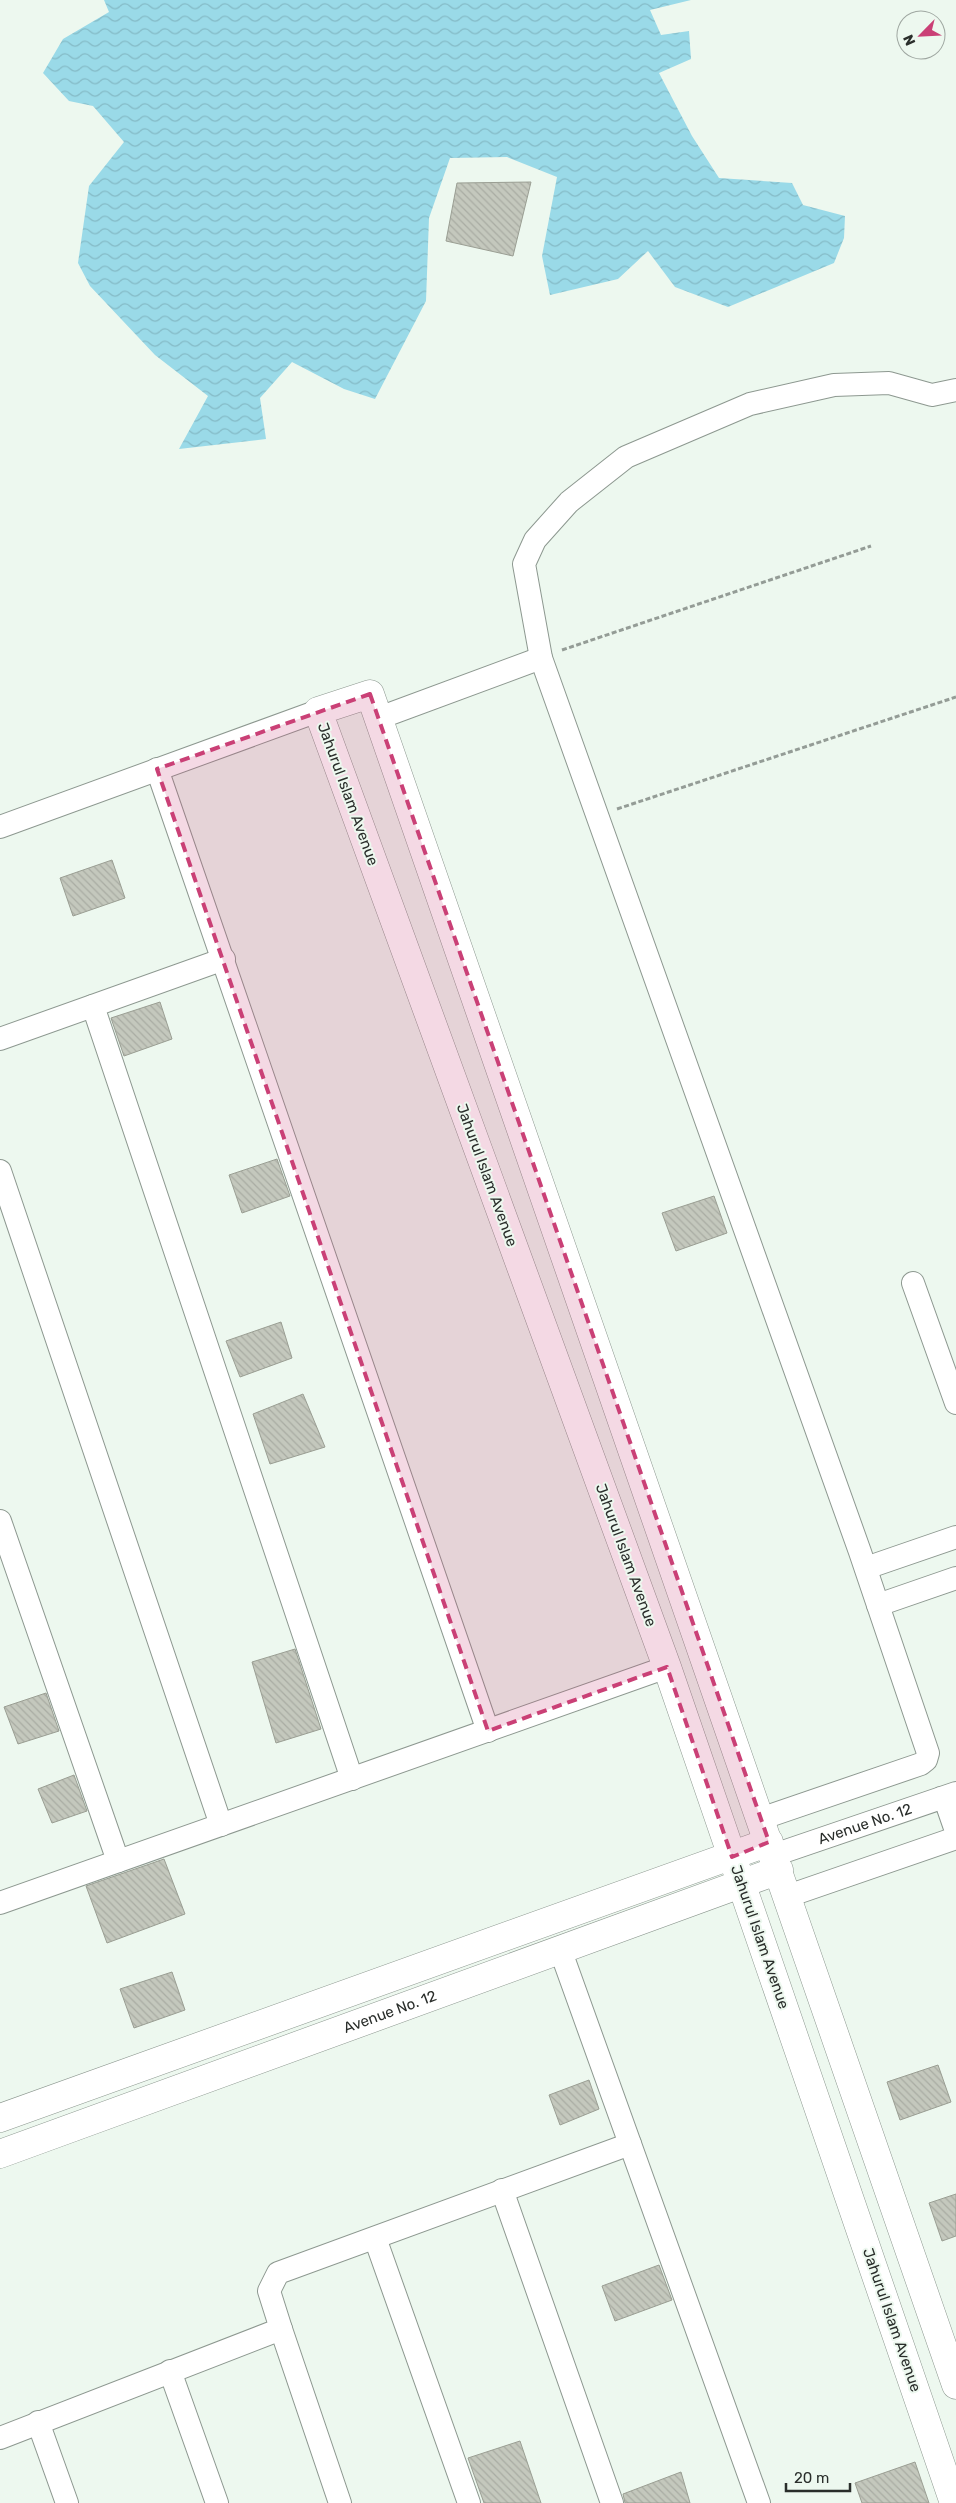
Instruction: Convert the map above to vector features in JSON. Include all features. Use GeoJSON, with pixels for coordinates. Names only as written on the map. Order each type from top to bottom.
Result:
{"type":"FeatureCollection","features":[{"type":"Feature","properties":{"kind":"street"},"geometry":{"type":"LineString","coordinates":[[770,1847],[921,1764],[926,1760],[928,1753],[866,1568],[541,658],[524,564],[535,540],[569,502],[626,457],[750,404],[834,385],[889,383],[932,395],[956,390]]}},
{"type":"Feature","properties":{"kind":"street"},"geometry":{"type":"LineString","coordinates":[[379,718],[541,658]]}},
{"type":"Feature","properties":{"kind":"street","name":"Jahurul Islam Avenue"},"geometry":{"type":"LineString","coordinates":[[954,2503],[667,1667],[318,711],[370,694],[956,2385]]}},
{"type":"Feature","properties":{"kind":"street"},"geometry":{"type":"LineString","coordinates":[[0,827],[318,711]]}},
{"type":"Feature","properties":{"kind":"street"},"geometry":{"type":"LineString","coordinates":[[157,769],[224,959],[488,1731]]}},
{"type":"Feature","properties":{"kind":"street"},"geometry":{"type":"LineString","coordinates":[[0,1039],[224,959]]}},
{"type":"Feature","properties":{"kind":"street"},"geometry":{"type":"LineString","coordinates":[[93,1006],[352,1779]]}},
{"type":"Feature","properties":{"kind":"street"},"geometry":{"type":"LineString","coordinates":[[0,1170],[221,1826]]}},
{"type":"Feature","properties":{"kind":"street"},"geometry":{"type":"LineString","coordinates":[[914,1283],[956,1403]]}},
{"type":"Feature","properties":{"kind":"street"},"geometry":{"type":"LineString","coordinates":[[0,1521],[118,1861]]}},
{"type":"Feature","properties":{"kind":"street"},"geometry":{"type":"LineString","coordinates":[[866,1568],[956,1537]]}},
{"type":"Feature","properties":{"kind":"street"},"geometry":{"type":"LineString","coordinates":[[878,1605],[956,1578]]}},
{"type":"Feature","properties":{"kind":"street"},"geometry":{"type":"LineString","coordinates":[[1,1900],[221,1826],[667,1667]]}},
{"type":"Feature","properties":{"kind":"street"},"geometry":{"type":"LineString","coordinates":[[948,1796],[947,1805],[956,1831]]}},
{"type":"Feature","properties":{"kind":"street","name":"Avenue No. 12"},"geometry":{"type":"LineString","coordinates":[[0,2118],[732,1857],[948,1796]]}},
{"type":"Feature","properties":{"kind":"street"},"geometry":{"type":"LineString","coordinates":[[788,1896],[956,1838]]}},
{"type":"Feature","properties":{"kind":"street","name":"Avenue No. 12"},"geometry":{"type":"LineString","coordinates":[[0,2154],[742,1883],[770,1847]]}},
{"type":"Feature","properties":{"kind":"street"},"geometry":{"type":"LineString","coordinates":[[560,1949],[759,2503]]}},
{"type":"Feature","properties":{"kind":"street"},"geometry":{"type":"LineString","coordinates":[[340,2503],[280,2329],[269,2291],[278,2273],[630,2144]]}},
{"type":"Feature","properties":{"kind":"street"},"geometry":{"type":"LineString","coordinates":[[502,2190],[612,2503]]}},
{"type":"Feature","properties":{"kind":"street"},"geometry":{"type":"LineString","coordinates":[[375,2238],[469,2503]]}},
{"type":"Feature","properties":{"kind":"street"},"geometry":{"type":"LineString","coordinates":[[0,2438],[280,2329]]}},
{"type":"Feature","properties":{"kind":"street"},"geometry":{"type":"LineString","coordinates":[[170,2372],[217,2503]]}},
{"type":"Feature","properties":{"kind":"street"},"geometry":{"type":"LineString","coordinates":[[38,2422],[67,2503]]}},
{"type":"Feature","properties":{"kind":"path"},"geometry":{"type":"LineString","coordinates":[[541,658],[871,546]]}},
{"type":"Feature","properties":{"kind":"path"},"geometry":{"type":"LineString","coordinates":[[597,815],[956,697]]}},
{"type":"Feature","properties":{"kind":"highlighted area"},"geometry":{"type":"Polygon","coordinates":[[[370,694],[769,1842],[732,1857],[667,1667],[488,1731],[157,769],[370,694]]]}},
{"type":"Feature","properties":{"kind":"water"},"geometry":{"type":"Polygon","coordinates":[[[104,0],[691,0],[650,10],[661,35],[689,31],[691,59],[659,73],[692,136],[719,178],[792,183],[803,205],[845,216],[844,238],[834,263],[728,307],[675,287],[648,251],[618,279],[550,295],[542,256],[557,177],[507,157],[450,158],[429,218],[426,301],[375,399],[344,389],[292,362],[260,398],[266,439],[179,449],[208,396],[155,355],[90,286],[78,263],[89,186],[124,142],[93,106],[69,101],[43,73],[63,39],[109,12],[104,0]]]}},
{"type":"Feature","properties":{"kind":"building"},"geometry":{"type":"Polygon","coordinates":[[[531,182],[513,256],[446,241],[457,183],[531,182]]]}},
{"type":"Feature","properties":{"kind":"building"},"geometry":{"type":"Polygon","coordinates":[[[112,860],[125,898],[73,916],[60,878],[112,860]]]}},
{"type":"Feature","properties":{"kind":"building"},"geometry":{"type":"Polygon","coordinates":[[[160,1002],[172,1039],[124,1056],[111,1018],[160,1002]]]}},
{"type":"Feature","properties":{"kind":"building"},"geometry":{"type":"Polygon","coordinates":[[[277,1159],[290,1196],[242,1213],[229,1175],[277,1159]]]}},
{"type":"Feature","properties":{"kind":"building"},"geometry":{"type":"Polygon","coordinates":[[[714,1196],[727,1233],[676,1251],[662,1213],[714,1196]]]}},
{"type":"Feature","properties":{"kind":"building"},"geometry":{"type":"Polygon","coordinates":[[[281,1322],[292,1358],[240,1377],[226,1341],[281,1322]]]}},
{"type":"Feature","properties":{"kind":"building"},"geometry":{"type":"Polygon","coordinates":[[[303,1394],[325,1447],[270,1464],[253,1414],[303,1394]]]}},
{"type":"Feature","properties":{"kind":"building"},"geometry":{"type":"Polygon","coordinates":[[[295,1649],[321,1729],[276,1743],[252,1662],[295,1649]]]}},
{"type":"Feature","properties":{"kind":"building"},"geometry":{"type":"Polygon","coordinates":[[[46,1693],[59,1731],[18,1744],[4,1707],[46,1693]]]}},
{"type":"Feature","properties":{"kind":"building"},"geometry":{"type":"Polygon","coordinates":[[[74,1775],[87,1811],[52,1823],[38,1789],[74,1775]]]}},
{"type":"Feature","properties":{"kind":"building"},"geometry":{"type":"Polygon","coordinates":[[[164,1859],[185,1914],[107,1943],[86,1886],[164,1859]]]}},
{"type":"Feature","properties":{"kind":"building"},"geometry":{"type":"Polygon","coordinates":[[[172,1972],[185,2010],[134,2028],[120,1989],[172,1972]]]}},
{"type":"Feature","properties":{"kind":"building"},"geometry":{"type":"Polygon","coordinates":[[[938,2065],[951,2102],[900,2120],[887,2082],[938,2065]]]}},
{"type":"Feature","properties":{"kind":"building"},"geometry":{"type":"Polygon","coordinates":[[[589,2080],[599,2109],[560,2125],[549,2095],[589,2080]]]}},
{"type":"Feature","properties":{"kind":"building"},"geometry":{"type":"Polygon","coordinates":[[[956,2194],[956,2236],[942,2241],[929,2203],[956,2194]]]}},
{"type":"Feature","properties":{"kind":"building"},"geometry":{"type":"Polygon","coordinates":[[[659,2265],[672,2300],[615,2321],[602,2286],[659,2265]]]}},
{"type":"Feature","properties":{"kind":"building"},"geometry":{"type":"Polygon","coordinates":[[[520,2441],[541,2503],[484,2503],[468,2458],[520,2441]]]}},
{"type":"Feature","properties":{"kind":"building"},"geometry":{"type":"Polygon","coordinates":[[[915,2462],[929,2503],[862,2503],[855,2483],[915,2462]]]}},
{"type":"Feature","properties":{"kind":"building"},"geometry":{"type":"Polygon","coordinates":[[[681,2472],[690,2503],[625,2503],[623,2494],[681,2472]]]}}]}
